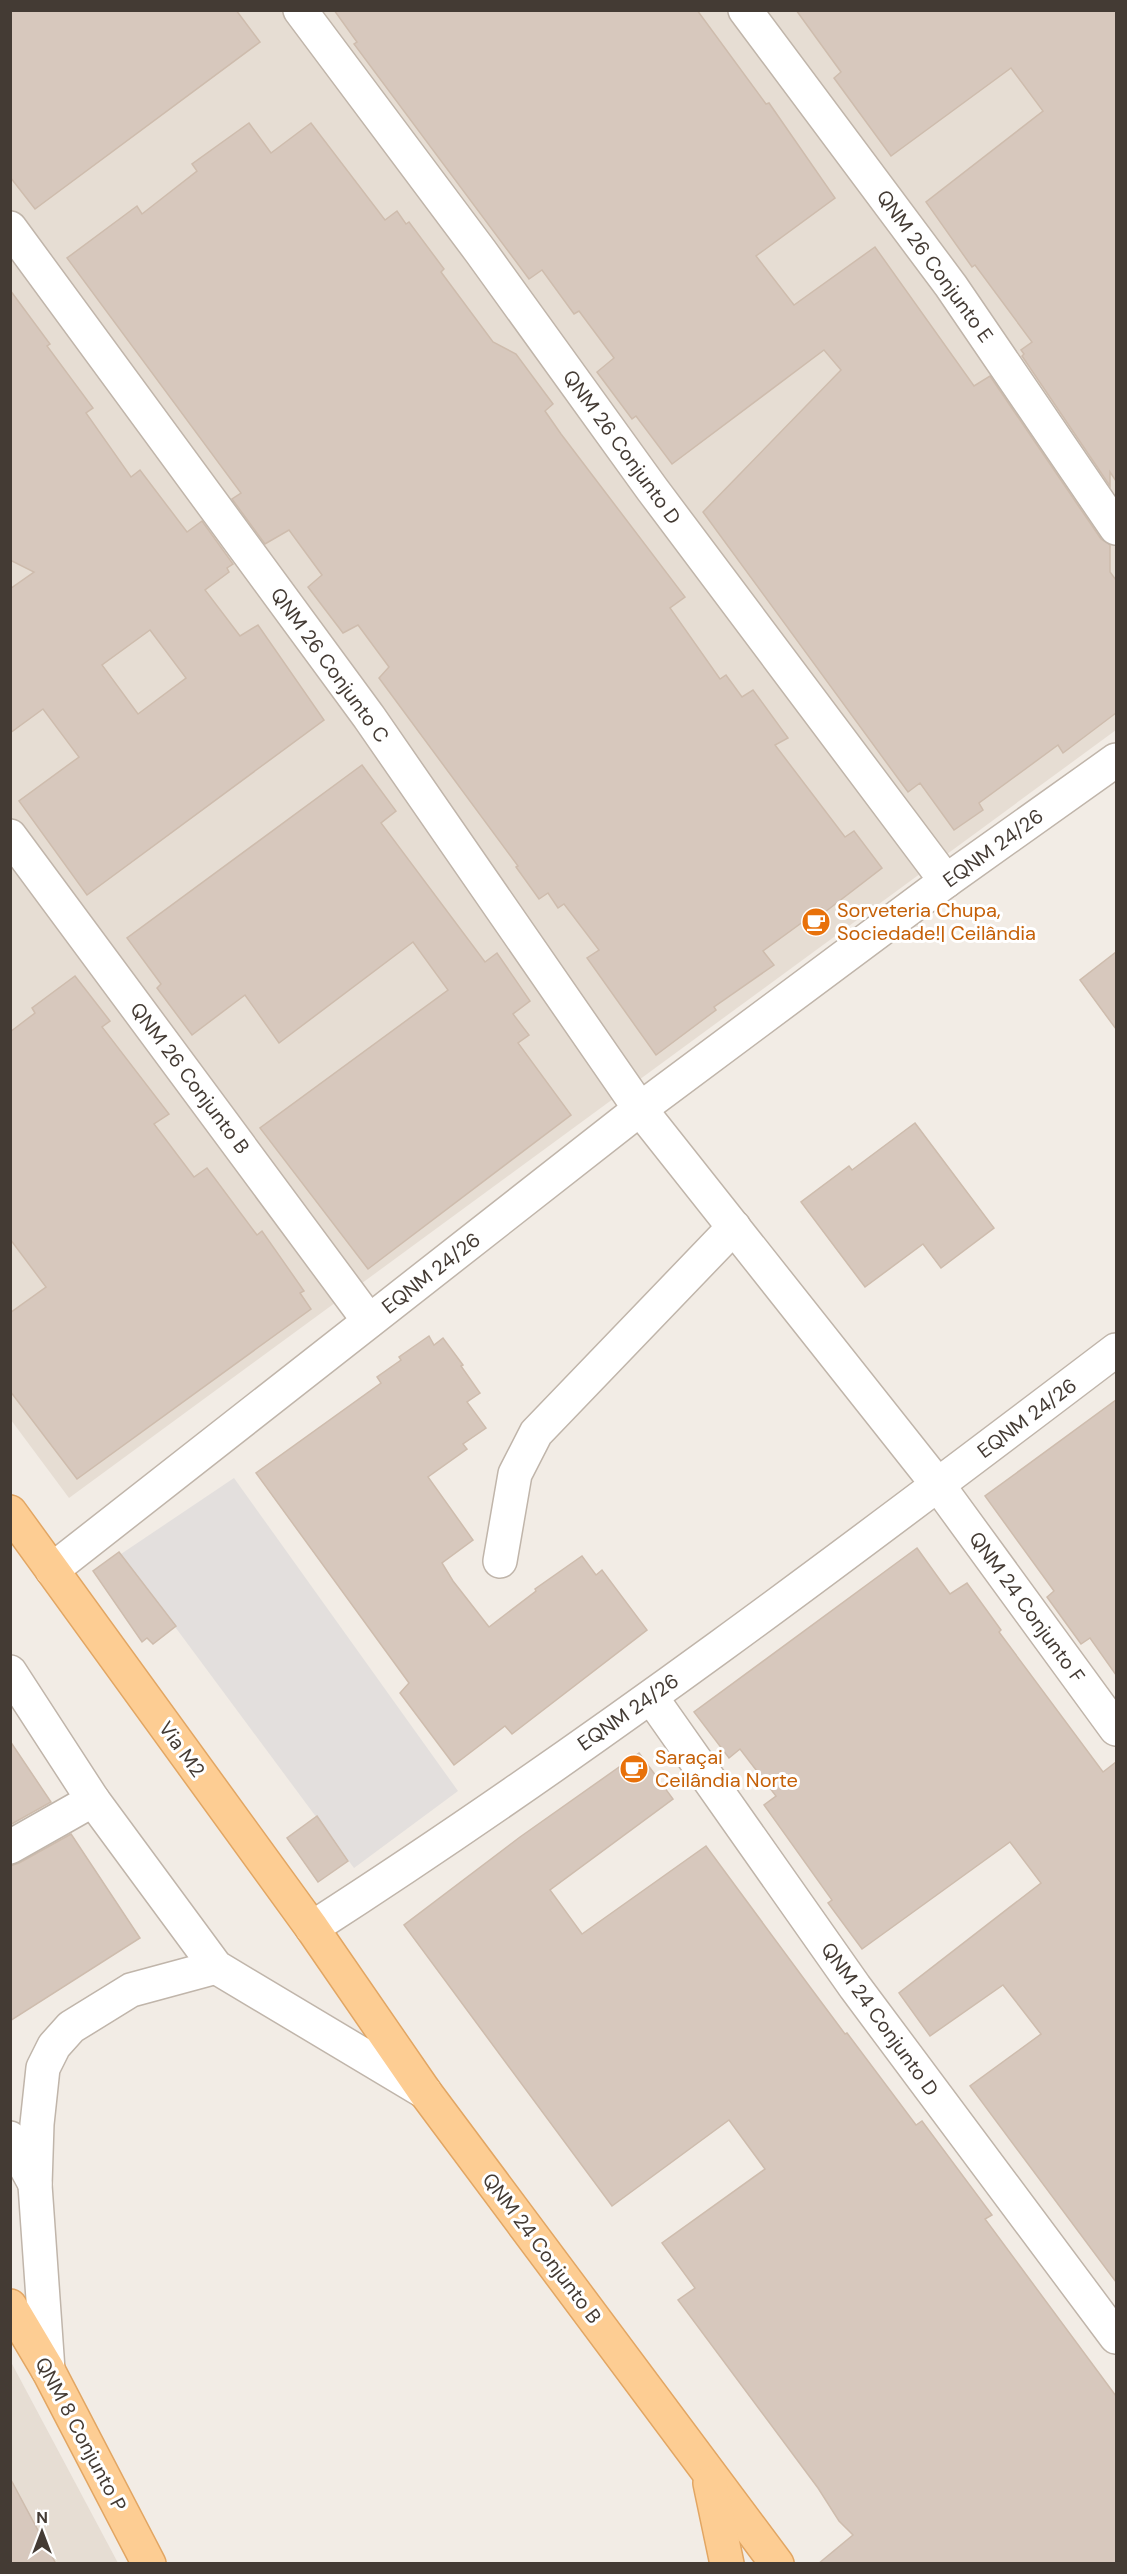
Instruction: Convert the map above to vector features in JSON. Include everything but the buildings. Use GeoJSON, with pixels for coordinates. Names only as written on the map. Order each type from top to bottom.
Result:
{"type":"FeatureCollection","features":[{"type":"Feature","properties":{"kind":"main road","name":"Via M2"},"geometry":{"type":"LineString","coordinates":[[10,1512],[312,1928]]}},
{"type":"Feature","properties":{"kind":"main road","name":"QNM 24 Conjunto B"},"geometry":{"type":"LineString","coordinates":[[312,1928],[425,2092],[777,2564]]}},
{"type":"Feature","properties":{"kind":"main road","name":"QNM 8 Conjunto P"},"geometry":{"type":"LineString","coordinates":[[10,2306],[48,2370],[149,2564]]}},
{"type":"Feature","properties":{"kind":"main road"},"geometry":{"type":"LineString","coordinates":[[708,2471],[727,2564]]}},
{"type":"Feature","properties":{"kind":"street","name":"QNM 26 Conjunto D"},"geometry":{"type":"LineString","coordinates":[[300,10],[481,252],[652,489],[946,881]]}},
{"type":"Feature","properties":{"kind":"street","name":"QNM 26 Conjunto E"},"geometry":{"type":"LineString","coordinates":[[745,10],[951,286],[1116,528]]}},
{"type":"Feature","properties":{"kind":"street","name":"QNM 26 Conjunto C"},"geometry":{"type":"LineString","coordinates":[[10,228],[369,717],[640,1109]]}},
{"type":"Feature","properties":{"kind":"street","name":"EQNM 24/26"},"geometry":{"type":"LineString","coordinates":[[52,1570],[640,1109],[946,881],[1116,760]]}},
{"type":"Feature","properties":{"kind":"street","name":"QNM 26 Conjunto B"},"geometry":{"type":"LineString","coordinates":[[10,836],[369,1321]]}},
{"type":"Feature","properties":{"kind":"street"},"geometry":{"type":"LineString","coordinates":[[640,1109],[938,1485]]}},
{"type":"Feature","properties":{"kind":"street"},"geometry":{"type":"LineString","coordinates":[[500,1561],[515,1474],[536,1433],[734,1227]]}},
{"type":"Feature","properties":{"kind":"street","name":"EQNM 24/26"},"geometry":{"type":"LineString","coordinates":[[312,1928],[422,1857],[651,1696],[938,1485],[1116,1350]]}},
{"type":"Feature","properties":{"kind":"street","name":"QNM 24 Conjunto F"},"geometry":{"type":"LineString","coordinates":[[938,1485],[1116,1729]]}},
{"type":"Feature","properties":{"kind":"street"},"geometry":{"type":"LineString","coordinates":[[10,1672],[93,1800],[216,1967],[425,2092]]}},
{"type":"Feature","properties":{"kind":"street","name":"QNM 24 Conjunto D"},"geometry":{"type":"LineString","coordinates":[[651,1696],[855,1987],[1116,2337]]}},
{"type":"Feature","properties":{"kind":"street"},"geometry":{"type":"LineString","coordinates":[[10,1847],[93,1800]]}},
{"type":"Feature","properties":{"kind":"street"},"geometry":{"type":"LineString","coordinates":[[48,2370],[35,2185],[37,2124],[43,2068],[60,2038],[71,2027],[131,1990],[216,1967]]}},
{"type":"Feature","properties":{"kind":"street"},"geometry":{"type":"LineString","coordinates":[[10,2138],[35,2185]]}},
{"type":"Feature","properties":{"kind":"shaded area"},"geometry":{"type":"Polygon","coordinates":[[[11,11],[1116,11],[1116,730],[69,1498],[11,1420],[11,11]]]}},
{"type":"Feature","properties":{"kind":"shaded area"},"geometry":{"type":"Polygon","coordinates":[[[234,1478],[458,1791],[354,1868],[121,1554],[234,1478]]]}},
{"type":"Feature","properties":{"kind":"shaded area"},"geometry":{"type":"Polygon","coordinates":[[[11,2362],[118,2563],[11,2563],[11,2362]]]}},
{"type":"Feature","properties":{"kind":"place","name":"Sorveteria Chupa, Sociedade!| Ceilândia"},"geometry":{"type":"Point","coordinates":[816,922]}},
{"type":"Feature","properties":{"kind":"place","name":"Saraçai Ceilândia Norte"},"geometry":{"type":"Point","coordinates":[634,1769]}}]}
